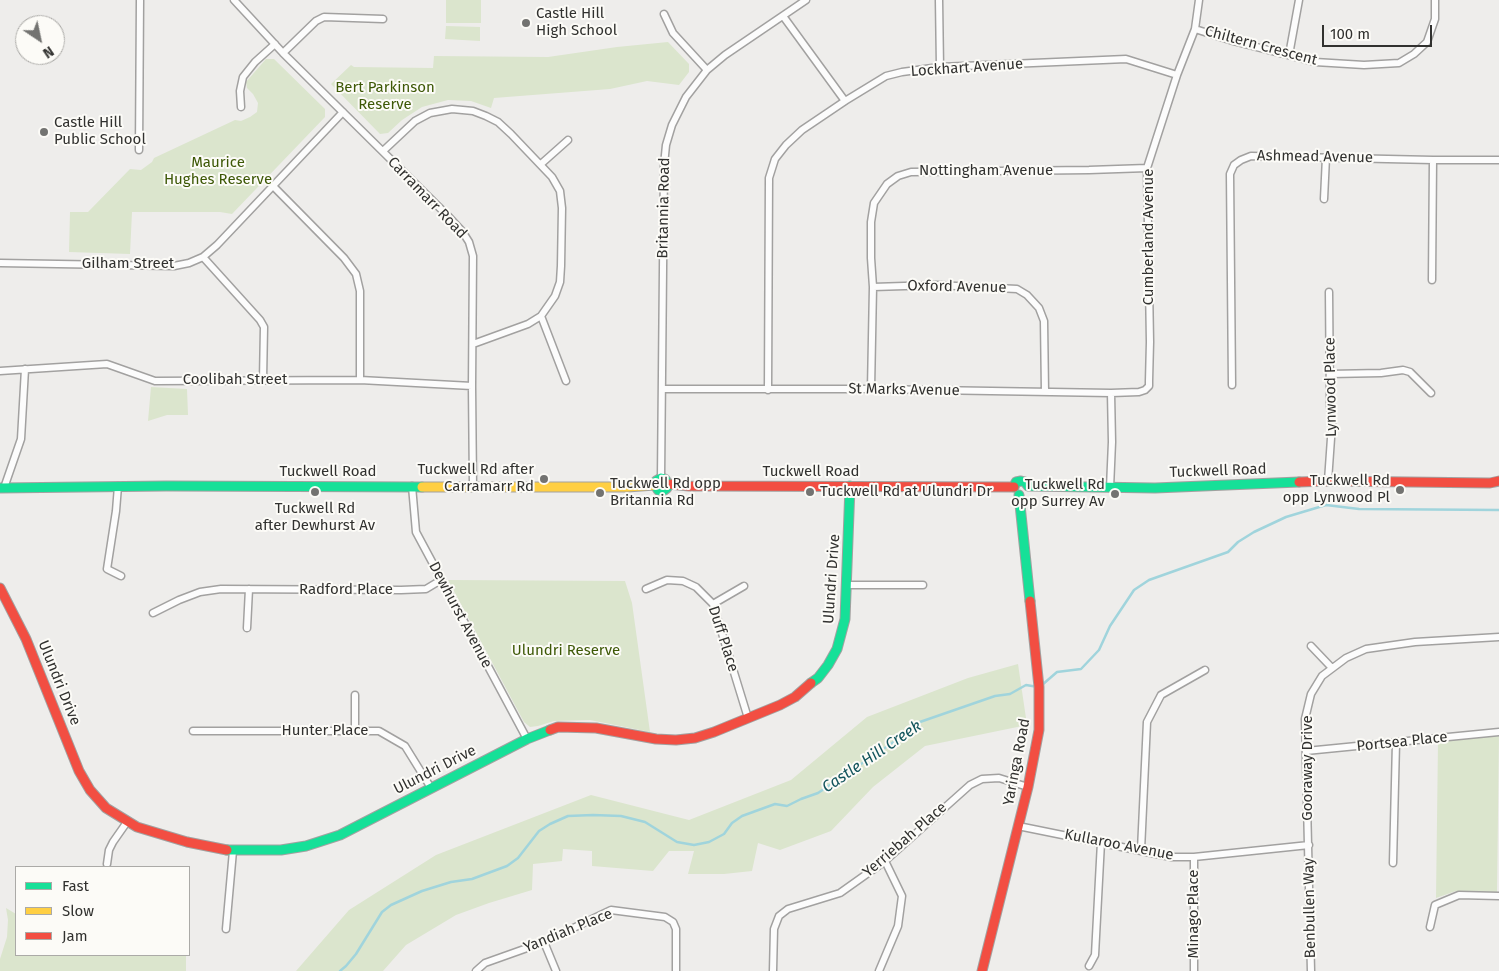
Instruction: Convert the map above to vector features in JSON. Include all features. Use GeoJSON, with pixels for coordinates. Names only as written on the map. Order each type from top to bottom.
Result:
{"type":"FeatureCollection","features":[{"type":"Feature","properties":{"kind":"street"},"geometry":{"type":"LineString","coordinates":[[139,150],[140,0]]}},
{"type":"Feature","properties":{"kind":"street","name":"Carramarr Road"},"geometry":{"type":"LineString","coordinates":[[234,0],[275,44],[456,224],[469,242],[473,256],[473,486]]}},
{"type":"Feature","properties":{"kind":"street","name":"Britannia Road"},"geometry":{"type":"LineString","coordinates":[[662,483],[665,156],[675,116],[686,97],[707,70],[725,55],[806,0]]}},
{"type":"Feature","properties":{"kind":"street"},"geometry":{"type":"LineString","coordinates":[[939,0],[940,67]]}},
{"type":"Feature","properties":{"kind":"street","name":"Cumberland Avenue"},"geometry":{"type":"LineString","coordinates":[[1145,390],[1149,381],[1150,342],[1147,168],[1176,75],[1195,29],[1199,0]]}},
{"type":"Feature","properties":{"kind":"street"},"geometry":{"type":"LineString","coordinates":[[1289,55],[1299,0]]}},
{"type":"Feature","properties":{"kind":"street","name":"Chiltern Crescent"},"geometry":{"type":"LineString","coordinates":[[1195,29],[1315,62],[1364,65],[1399,63],[1414,54],[1427,42],[1435,19],[1435,0]]}},
{"type":"Feature","properties":{"kind":"street"},"geometry":{"type":"LineString","coordinates":[[664,14],[673,33],[707,70]]}},
{"type":"Feature","properties":{"kind":"street"},"geometry":{"type":"LineString","coordinates":[[783,16],[845,101]]}},
{"type":"Feature","properties":{"kind":"street"},"geometry":{"type":"LineString","coordinates":[[284,53],[316,21],[324,17],[383,19]]}},
{"type":"Feature","properties":{"kind":"street"},"geometry":{"type":"LineString","coordinates":[[241,107],[240,91],[242,77],[275,44]]}},
{"type":"Feature","properties":{"kind":"street","name":"Lockhart Avenue"},"geometry":{"type":"LineString","coordinates":[[768,390],[769,178],[775,159],[786,144],[802,130],[886,76],[940,67],[1126,60],[1176,75]]}},
{"type":"Feature","properties":{"kind":"street"},"geometry":{"type":"LineString","coordinates":[[383,151],[415,121],[430,113],[452,108],[473,111],[498,122],[552,176],[560,191],[562,208],[560,282],[555,296],[541,316],[522,327],[473,344]]}},
{"type":"Feature","properties":{"kind":"street","name":"Gilham Street"},"geometry":{"type":"LineString","coordinates":[[0,262],[174,266],[203,257],[217,245],[343,112]]}},
{"type":"Feature","properties":{"kind":"street"},"geometry":{"type":"LineString","coordinates":[[541,164],[568,140]]}},
{"type":"Feature","properties":{"kind":"street","name":"Ashmead Avenue"},"geometry":{"type":"LineString","coordinates":[[1232,385],[1230,174],[1234,165],[1251,156],[1499,160]]}},
{"type":"Feature","properties":{"kind":"street"},"geometry":{"type":"LineString","coordinates":[[1324,199],[1326,157]]}},
{"type":"Feature","properties":{"kind":"street"},"geometry":{"type":"LineString","coordinates":[[1432,280],[1433,160]]}},
{"type":"Feature","properties":{"kind":"street","name":"Nottingham Avenue"},"geometry":{"type":"LineString","coordinates":[[871,389],[873,287],[871,222],[874,203],[887,184],[898,176],[911,172],[1147,168]]}},
{"type":"Feature","properties":{"kind":"street"},"geometry":{"type":"LineString","coordinates":[[273,186],[344,258],[356,274],[360,290],[360,380]]}},
{"type":"Feature","properties":{"kind":"street"},"geometry":{"type":"LineString","coordinates":[[203,257],[260,320],[264,327],[264,380]]}},
{"type":"Feature","properties":{"kind":"street","name":"Oxford Avenue"},"geometry":{"type":"LineString","coordinates":[[873,287],[936,285],[1017,289],[1039,308],[1044,321],[1045,392]]}},
{"type":"Feature","properties":{"kind":"street","name":"Lynwood Place"},"geometry":{"type":"LineString","coordinates":[[1328,481],[1332,424],[1330,405],[1329,292]]}},
{"type":"Feature","properties":{"kind":"street"},"geometry":{"type":"LineString","coordinates":[[541,316],[566,381]]}},
{"type":"Feature","properties":{"kind":"street","name":"Coolibah Street"},"geometry":{"type":"LineString","coordinates":[[0,371],[107,364],[155,381],[360,380],[472,386]]}},
{"type":"Feature","properties":{"kind":"street"},"geometry":{"type":"LineString","coordinates":[[2,488],[21,439],[25,369]]}},
{"type":"Feature","properties":{"kind":"street"},"geometry":{"type":"LineString","coordinates":[[1330,374],[1381,373],[1403,370],[1410,372],[1431,393]]}},
{"type":"Feature","properties":{"kind":"street","name":"St Marks Avenue"},"geometry":{"type":"LineString","coordinates":[[663,390],[871,389],[1111,393],[1145,390]]}},
{"type":"Feature","properties":{"kind":"street"},"geometry":{"type":"LineString","coordinates":[[1110,488],[1112,442],[1111,393]]}},
{"type":"Feature","properties":{"kind":"street","name":"Tuckwell Road"},"geometry":{"type":"LineString","coordinates":[[2,488],[118,486],[627,487],[662,483],[689,486],[850,486],[1016,491],[1016,482],[1021,481],[1025,482],[1028,486],[1110,488],[1328,481],[1483,483],[1499,481]]}},
{"type":"Feature","properties":{"kind":"street"},"geometry":{"type":"LineString","coordinates":[[118,486],[107,569],[121,576]]}},
{"type":"Feature","properties":{"kind":"street","name":"Dewhurst Avenue"},"geometry":{"type":"LineString","coordinates":[[412,486],[416,532],[527,739]]}},
{"type":"Feature","properties":{"kind":"street","name":"Ulundri Drive"},"geometry":{"type":"LineString","coordinates":[[0,588],[26,638],[83,779],[100,802],[127,822],[152,833],[233,851],[281,850],[324,841],[356,828],[527,739],[558,727],[596,728],[656,739],[676,740],[695,738],[780,706],[795,698],[818,678],[828,665],[837,649],[842,634],[845,620],[847,585],[850,486]]}},
{"type":"Feature","properties":{"kind":"street","name":"Yaringa Road"},"geometry":{"type":"LineString","coordinates":[[982,971],[1028,787],[1039,730],[1040,710],[1016,491]]}},
{"type":"Feature","properties":{"kind":"street","name":"Radford Place"},"geometry":{"type":"LineString","coordinates":[[153,613],[200,592],[221,589],[426,589],[441,580]]}},
{"type":"Feature","properties":{"kind":"street","name":"Duff Place"},"geometry":{"type":"LineString","coordinates":[[646,589],[667,580],[682,581],[696,587],[713,604],[748,718]]}},
{"type":"Feature","properties":{"kind":"street"},"geometry":{"type":"LineString","coordinates":[[847,585],[923,585]]}},
{"type":"Feature","properties":{"kind":"street"},"geometry":{"type":"LineString","coordinates":[[713,604],[744,586]]}},
{"type":"Feature","properties":{"kind":"street"},"geometry":{"type":"LineString","coordinates":[[247,628],[249,590]]}},
{"type":"Feature","properties":{"kind":"street","name":"Gooraway Drive"},"geometry":{"type":"LineString","coordinates":[[1309,845],[1306,719],[1312,694],[1322,676],[1346,658],[1366,649],[1415,642],[1499,637]]}},
{"type":"Feature","properties":{"kind":"street"},"geometry":{"type":"LineString","coordinates":[[1311,646],[1332,668]]}},
{"type":"Feature","properties":{"kind":"street"},"geometry":{"type":"LineString","coordinates":[[1141,850],[1147,722],[1161,695],[1204,670]]}},
{"type":"Feature","properties":{"kind":"street"},"geometry":{"type":"LineString","coordinates":[[355,695],[355,731]]}},
{"type":"Feature","properties":{"kind":"street","name":"Hunter Place"},"geometry":{"type":"LineString","coordinates":[[193,731],[379,731],[405,746],[431,788]]}},
{"type":"Feature","properties":{"kind":"street","name":"Portsea Place"},"geometry":{"type":"LineString","coordinates":[[1306,751],[1396,744],[1499,732]]}},
{"type":"Feature","properties":{"kind":"street"},"geometry":{"type":"LineString","coordinates":[[1393,863],[1396,744]]}},
{"type":"Feature","properties":{"kind":"street","name":"Yerriebah Place"},"geometry":{"type":"LineString","coordinates":[[773,971],[774,929],[779,916],[788,909],[840,893],[885,861],[970,784],[982,779],[998,778],[1028,787]]}},
{"type":"Feature","properties":{"kind":"street"},"geometry":{"type":"LineString","coordinates":[[107,864],[109,850],[127,822]]}},
{"type":"Feature","properties":{"kind":"street","name":"Kullaroo Avenue"},"geometry":{"type":"LineString","coordinates":[[1018,826],[1171,857],[1194,857],[1309,845]]}},
{"type":"Feature","properties":{"kind":"street"},"geometry":{"type":"LineString","coordinates":[[1089,966],[1095,955],[1101,842]]}},
{"type":"Feature","properties":{"kind":"street","name":"Benbullen Way"},"geometry":{"type":"LineString","coordinates":[[1309,845],[1311,971]]}},
{"type":"Feature","properties":{"kind":"street"},"geometry":{"type":"LineString","coordinates":[[226,929],[233,851]]}},
{"type":"Feature","properties":{"kind":"street","name":"Minago Place"},"geometry":{"type":"LineString","coordinates":[[1194,857],[1194,971]]}},
{"type":"Feature","properties":{"kind":"street"},"geometry":{"type":"LineString","coordinates":[[879,971],[898,926],[902,896],[885,861]]}},
{"type":"Feature","properties":{"kind":"street"},"geometry":{"type":"LineString","coordinates":[[1430,927],[1435,906],[1458,895],[1499,896]]}},
{"type":"Feature","properties":{"kind":"street","name":"Yandiah Place"},"geometry":{"type":"LineString","coordinates":[[476,971],[485,963],[544,942],[612,910],[665,917],[673,922],[676,929],[676,971]]}},
{"type":"Feature","properties":{"kind":"street"},"geometry":{"type":"LineString","coordinates":[[544,942],[556,971]]}},
{"type":"Feature","properties":{"kind":"green space"},"geometry":{"type":"Polygon","coordinates":[[[446,0],[481,0],[481,23],[446,23],[446,0]]]}},
{"type":"Feature","properties":{"kind":"green space"},"geometry":{"type":"Polygon","coordinates":[[[446,26],[480,27],[480,41],[445,39],[446,26]]]}},
{"type":"Feature","properties":{"kind":"green space","name":"Bert Parkinson Reserve"},"geometry":{"type":"Polygon","coordinates":[[[668,42],[689,64],[689,72],[679,85],[647,81],[610,89],[494,98],[491,108],[471,101],[448,100],[422,107],[402,120],[388,133],[380,134],[331,84],[351,65],[354,67],[433,68],[434,56],[548,57],[668,42]]]}},
{"type":"Feature","properties":{"kind":"green space","name":"Maurice Hughes Reserve"},"geometry":{"type":"Polygon","coordinates":[[[266,59],[274,59],[325,109],[325,117],[232,214],[220,212],[132,212],[130,254],[69,252],[70,212],[88,212],[130,169],[141,170],[152,162],[154,158],[235,120],[241,121],[250,117],[257,112],[258,103],[247,88],[246,82],[266,59]]]}},
{"type":"Feature","properties":{"kind":"green space"},"geometry":{"type":"Polygon","coordinates":[[[151,387],[187,389],[188,415],[167,415],[148,421],[151,387]]]}},
{"type":"Feature","properties":{"kind":"green space","name":"Ulundri Reserve"},"geometry":{"type":"Polygon","coordinates":[[[448,580],[625,581],[632,603],[650,732],[590,720],[554,721],[530,727],[524,722],[448,580]]]}},
{"type":"Feature","properties":{"kind":"green space"},"geometry":{"type":"Polygon","coordinates":[[[1018,664],[1027,725],[925,746],[873,787],[831,831],[780,850],[758,843],[752,871],[724,874],[688,874],[694,851],[669,851],[653,871],[592,866],[592,851],[563,849],[562,861],[533,864],[532,890],[456,915],[406,945],[383,971],[296,971],[349,910],[436,855],[591,795],[689,820],[791,780],[867,717],[968,678],[1018,664]]]}},
{"type":"Feature","properties":{"kind":"green space"},"geometry":{"type":"Polygon","coordinates":[[[1499,735],[1497,893],[1456,891],[1436,898],[1438,742],[1499,735]]]}},
{"type":"Feature","properties":{"kind":"green space"},"geometry":{"type":"Polygon","coordinates":[[[6,908],[15,913],[15,956],[186,956],[186,971],[0,971],[0,959],[7,937],[8,920],[6,908]]]}},
{"type":"Feature","properties":{"kind":"waterway","name":"Castle Hill Creek"},"geometry":{"type":"LineString","coordinates":[[1042,685],[1057,672],[1081,669],[1099,650],[1110,626],[1134,590],[1149,580],[1228,552],[1238,542],[1254,532],[1286,517],[1326,505],[1359,509],[1499,510]]}},
{"type":"Feature","properties":{"kind":"waterway","name":"Castle Hill Creek"},"geometry":{"type":"LineString","coordinates":[[340,971],[356,954],[382,912],[391,905],[422,891],[451,882],[472,879],[507,866],[518,858],[539,831],[568,816],[621,816],[645,822],[677,842],[694,845],[709,842],[724,834],[732,823],[742,816],[775,804],[787,806],[818,793],[901,737],[917,723],[995,696],[1010,694],[1026,685],[1038,687]]}},
{"type":"Feature","properties":{"kind":"traffic: fast"},"geometry":{"type":"LineString","coordinates":[[655,485],[656,481],[661,478],[665,479],[668,484]]}},
{"type":"Feature","properties":{"kind":"traffic: fast"},"geometry":{"type":"LineString","coordinates":[[1014,487],[1016,482],[1021,481],[1025,482],[1028,486]]}},
{"type":"Feature","properties":{"kind":"traffic: fast"},"geometry":{"type":"LineString","coordinates":[[1028,486],[1155,488],[1299,482]]}},
{"type":"Feature","properties":{"kind":"traffic: fast"},"geometry":{"type":"LineString","coordinates":[[655,485],[658,490],[663,491],[667,488],[668,484]]}},
{"type":"Feature","properties":{"kind":"traffic: fast"},"geometry":{"type":"LineString","coordinates":[[0,488],[166,486],[422,487]]}},
{"type":"Feature","properties":{"kind":"traffic: fast"},"geometry":{"type":"LineString","coordinates":[[811,683],[818,678],[828,665],[837,649],[845,619],[850,486]]}},
{"type":"Feature","properties":{"kind":"traffic: fast"},"geometry":{"type":"LineString","coordinates":[[1019,495],[1030,601]]}},
{"type":"Feature","properties":{"kind":"traffic: fast"},"geometry":{"type":"LineString","coordinates":[[227,850],[281,850],[306,846],[340,835],[527,739],[550,730]]}},
{"type":"Feature","properties":{"kind":"traffic: slow"},"geometry":{"type":"LineString","coordinates":[[422,487],[627,487],[655,485]]}},
{"type":"Feature","properties":{"kind":"traffic: jam"},"geometry":{"type":"LineString","coordinates":[[1299,482],[1490,483],[1499,481]]}},
{"type":"Feature","properties":{"kind":"traffic: jam"},"geometry":{"type":"LineString","coordinates":[[668,484],[689,486],[1014,487]]}},
{"type":"Feature","properties":{"kind":"traffic: jam"},"geometry":{"type":"LineString","coordinates":[[0,588],[26,639],[79,771],[90,790],[106,808],[137,827],[187,842],[227,850]]}},
{"type":"Feature","properties":{"kind":"traffic: jam"},"geometry":{"type":"LineString","coordinates":[[982,971],[1028,787],[1039,730],[1039,687],[1030,601]]}},
{"type":"Feature","properties":{"kind":"traffic: jam"},"geometry":{"type":"LineString","coordinates":[[550,730],[558,727],[596,728],[656,739],[676,740],[695,738],[780,705],[795,697],[811,683]]}},
{"type":"Feature","properties":{"kind":"place","name":"Castle Hill High School"},"geometry":{"type":"Point","coordinates":[526,23]}},
{"type":"Feature","properties":{"kind":"place","name":"Castle Hill Public School"},"geometry":{"type":"Point","coordinates":[44,132]}},
{"type":"Feature","properties":{"kind":"place","name":"Tuckwell Rd after Carramarr Rd"},"geometry":{"type":"Point","coordinates":[544,479]}},
{"type":"Feature","properties":{"kind":"place","name":"Tuckwell Rd opp Lynwood Pl"},"geometry":{"type":"Point","coordinates":[1400,490]}},
{"type":"Feature","properties":{"kind":"place","name":"Tuckwell Rd after Dewhurst Av"},"geometry":{"type":"Point","coordinates":[315,492]}},
{"type":"Feature","properties":{"kind":"place","name":"Tuckwell Rd at Ulundri Dr"},"geometry":{"type":"Point","coordinates":[810,492]}},
{"type":"Feature","properties":{"kind":"place","name":"Tuckwell Rd opp Britannia Rd"},"geometry":{"type":"Point","coordinates":[600,493]}},
{"type":"Feature","properties":{"kind":"place","name":"Tuckwell Rd opp Surrey Av"},"geometry":{"type":"Point","coordinates":[1115,494]}}]}
